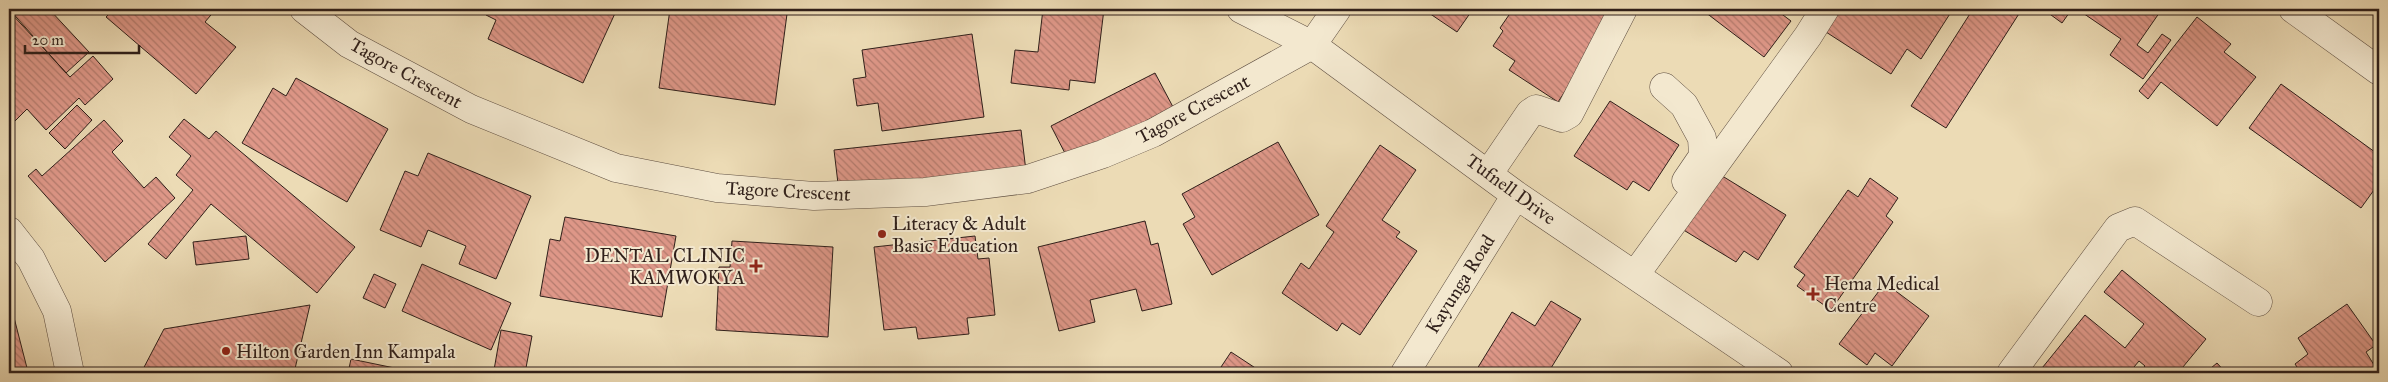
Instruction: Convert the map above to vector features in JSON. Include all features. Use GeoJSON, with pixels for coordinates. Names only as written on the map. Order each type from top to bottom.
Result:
{"type":"FeatureCollection","features":[{"type":"Feature","properties":{"kind":"street","name":"Tagore Crescent"},"geometry":{"type":"LineString","coordinates":[[304,9],[349,44],[471,109],[616,168],[717,188],[814,196],[925,192],[1028,179],[1103,154],[1153,133],[1312,45]]}},
{"type":"Feature","properties":{"kind":"street","name":"Tufnell Drive"},"geometry":{"type":"LineString","coordinates":[[1241,9],[1312,45],[1516,195],[1779,373]]}},
{"type":"Feature","properties":{"kind":"street"},"geometry":{"type":"LineString","coordinates":[[1312,45],[1337,9]]}},
{"type":"Feature","properties":{"kind":"street"},"geometry":{"type":"LineString","coordinates":[[1489,174],[1530,113],[1536,109],[1562,118],[1569,114],[1623,9]]}},
{"type":"Feature","properties":{"kind":"street"},"geometry":{"type":"LineString","coordinates":[[1631,272],[1808,36],[1825,9]]}},
{"type":"Feature","properties":{"kind":"street"},"geometry":{"type":"LineString","coordinates":[[2293,9],[2379,71]]}},
{"type":"Feature","properties":{"kind":"street"},"geometry":{"type":"LineString","coordinates":[[1631,272],[1703,156],[1702,138],[1684,105],[1664,87]]}},
{"type":"Feature","properties":{"kind":"street","name":"Kayunga Road"},"geometry":{"type":"LineString","coordinates":[[1405,373],[1516,195]]}},
{"type":"Feature","properties":{"kind":"street"},"geometry":{"type":"LineString","coordinates":[[2011,373],[2118,228],[2135,221],[2258,302]]}},
{"type":"Feature","properties":{"kind":"street"},"geometry":{"type":"LineString","coordinates":[[9,231],[31,259],[57,310],[70,373]]}},
{"type":"Feature","properties":{"kind":"building"},"geometry":{"type":"Polygon","coordinates":[[[9,9],[49,9],[89,52],[66,73],[9,9]]]}},
{"type":"Feature","properties":{"kind":"building"},"geometry":{"type":"Polygon","coordinates":[[[114,9],[216,9],[205,22],[236,47],[196,94],[106,17],[114,9]]]}},
{"type":"Feature","properties":{"kind":"building"},"geometry":{"type":"Polygon","coordinates":[[[489,9],[617,9],[583,83],[488,39],[496,20],[486,15],[489,9]]]}},
{"type":"Feature","properties":{"kind":"building"},"geometry":{"type":"Polygon","coordinates":[[[670,9],[748,9],[787,14],[775,105],[659,88],[670,9]]]}},
{"type":"Feature","properties":{"kind":"building"},"geometry":{"type":"Polygon","coordinates":[[[1043,9],[1104,9],[1095,83],[1070,80],[1069,90],[1011,83],[1015,50],[1038,52],[1043,9]]]}},
{"type":"Feature","properties":{"kind":"building"},"geometry":{"type":"Polygon","coordinates":[[[1423,9],[1473,9],[1457,32],[1423,9]]]}},
{"type":"Feature","properties":{"kind":"building"},"geometry":{"type":"Polygon","coordinates":[[[1506,9],[1608,9],[1616,14],[1558,102],[1509,70],[1515,61],[1493,46],[1503,31],[1500,28],[1511,12],[1506,9]]]}},
{"type":"Feature","properties":{"kind":"building"},"geometry":{"type":"Polygon","coordinates":[[[1701,9],[1775,9],[1791,21],[1764,57],[1701,9]]]}},
{"type":"Feature","properties":{"kind":"building"},"geometry":{"type":"Polygon","coordinates":[[[1841,9],[1953,9],[1921,59],[1907,49],[1891,74],[1826,32],[1841,9]]]}},
{"type":"Feature","properties":{"kind":"building"},"geometry":{"type":"Polygon","coordinates":[[[1973,9],[2022,9],[1946,128],[1911,106],[1973,9]]]}},
{"type":"Feature","properties":{"kind":"building"},"geometry":{"type":"Polygon","coordinates":[[[2049,9],[2072,9],[2062,23],[2047,12],[2049,9]]]}},
{"type":"Feature","properties":{"kind":"building"},"geometry":{"type":"Polygon","coordinates":[[[2077,9],[2162,9],[2137,45],[2148,53],[2162,34],[2171,40],[2143,79],[2110,55],[2121,39],[2077,9]]]}},
{"type":"Feature","properties":{"kind":"building"},"geometry":{"type":"Polygon","coordinates":[[[9,11],[70,77],[93,56],[113,79],[85,105],[79,98],[46,130],[27,109],[9,127],[9,11]]]}},
{"type":"Feature","properties":{"kind":"building"},"geometry":{"type":"Polygon","coordinates":[[[2197,17],[2231,44],[2224,52],[2256,77],[2217,126],[2161,82],[2148,99],[2139,91],[2197,17]]]}},
{"type":"Feature","properties":{"kind":"building"},"geometry":{"type":"Polygon","coordinates":[[[972,34],[984,117],[882,131],[878,103],[857,106],[853,79],[866,77],[862,50],[972,34]]]}},
{"type":"Feature","properties":{"kind":"building"},"geometry":{"type":"Polygon","coordinates":[[[1155,73],[1173,107],[1069,161],[1051,126],[1155,73]]]}},
{"type":"Feature","properties":{"kind":"building"},"geometry":{"type":"Polygon","coordinates":[[[296,78],[388,129],[347,202],[242,143],[273,88],[286,96],[296,78]]]}},
{"type":"Feature","properties":{"kind":"building"},"geometry":{"type":"Polygon","coordinates":[[[2281,84],[2379,155],[2379,183],[2361,208],[2249,128],[2281,84]]]}},
{"type":"Feature","properties":{"kind":"building"},"geometry":{"type":"Polygon","coordinates":[[[1610,101],[1679,145],[1649,191],[1633,181],[1627,190],[1574,156],[1610,101]]]}},
{"type":"Feature","properties":{"kind":"building"},"geometry":{"type":"Polygon","coordinates":[[[77,105],[92,120],[65,149],[49,133],[77,105]]]}},
{"type":"Feature","properties":{"kind":"building"},"geometry":{"type":"Polygon","coordinates":[[[184,119],[209,139],[216,131],[355,247],[317,293],[211,204],[166,259],[148,244],[193,190],[176,175],[191,156],[169,137],[184,119]]]}},
{"type":"Feature","properties":{"kind":"building"},"geometry":{"type":"Polygon","coordinates":[[[104,120],[123,141],[112,152],[144,188],[156,177],[175,198],[105,262],[28,176],[36,169],[42,176],[104,120]]]}},
{"type":"Feature","properties":{"kind":"building"},"geometry":{"type":"Polygon","coordinates":[[[1021,130],[1026,171],[839,192],[834,150],[1021,130]]]}},
{"type":"Feature","properties":{"kind":"building"},"geometry":{"type":"Polygon","coordinates":[[[1278,142],[1319,215],[1212,275],[1183,224],[1195,217],[1182,194],[1278,142]]]}},
{"type":"Feature","properties":{"kind":"building"},"geometry":{"type":"Polygon","coordinates":[[[1380,145],[1416,170],[1382,220],[1400,232],[1396,237],[1417,251],[1360,335],[1342,323],[1337,331],[1282,293],[1301,263],[1309,269],[1334,232],[1326,226],[1380,145]]]}},
{"type":"Feature","properties":{"kind":"building"},"geometry":{"type":"Polygon","coordinates":[[[428,153],[531,196],[496,279],[459,264],[466,246],[428,230],[421,247],[380,230],[405,171],[418,176],[428,153]]]}},
{"type":"Feature","properties":{"kind":"building"},"geometry":{"type":"Polygon","coordinates":[[[1719,174],[1786,215],[1758,260],[1744,251],[1736,262],[1677,226],[1719,174]]]}},
{"type":"Feature","properties":{"kind":"building"},"geometry":{"type":"Polygon","coordinates":[[[1870,178],[1898,198],[1886,216],[1893,222],[1831,310],[1797,286],[1805,275],[1794,267],[1848,190],[1858,197],[1870,178]]]}},
{"type":"Feature","properties":{"kind":"building"},"geometry":{"type":"Polygon","coordinates":[[[565,217],[676,236],[662,317],[540,296],[550,239],[560,241],[565,217]]]}},
{"type":"Feature","properties":{"kind":"building"},"geometry":{"type":"Polygon","coordinates":[[[1145,221],[1151,245],[1158,243],[1172,304],[1142,311],[1136,289],[1090,300],[1095,322],[1059,331],[1038,247],[1145,221]]]}},
{"type":"Feature","properties":{"kind":"building"},"geometry":{"type":"Polygon","coordinates":[[[246,236],[249,259],[196,265],[193,242],[246,236]]]}},
{"type":"Feature","properties":{"kind":"building"},"geometry":{"type":"Polygon","coordinates":[[[975,236],[978,259],[989,258],[995,315],[967,318],[969,334],[918,339],[916,327],[884,330],[874,247],[975,236]]]}},
{"type":"Feature","properties":{"kind":"building"},"geometry":{"type":"Polygon","coordinates":[[[732,241],[833,247],[828,337],[716,330],[719,267],[730,267],[732,241]]]}},
{"type":"Feature","properties":{"kind":"building"},"geometry":{"type":"Polygon","coordinates":[[[422,264],[511,303],[491,350],[402,311],[422,264]]]}},
{"type":"Feature","properties":{"kind":"building"},"geometry":{"type":"Polygon","coordinates":[[[2122,270],[2206,339],[2178,373],[2139,373],[2145,366],[2139,361],[2129,373],[2038,373],[2085,315],[2125,348],[2144,324],[2104,292],[2122,270]]]}},
{"type":"Feature","properties":{"kind":"building"},"geometry":{"type":"Polygon","coordinates":[[[374,274],[396,284],[385,308],[363,298],[374,274]]]}},
{"type":"Feature","properties":{"kind":"building"},"geometry":{"type":"Polygon","coordinates":[[[1885,283],[1929,316],[1892,366],[1875,353],[1867,365],[1839,344],[1885,283]]]}},
{"type":"Feature","properties":{"kind":"building"},"geometry":{"type":"Polygon","coordinates":[[[9,298],[27,368],[9,373],[9,298]]]}},
{"type":"Feature","properties":{"kind":"building"},"geometry":{"type":"Polygon","coordinates":[[[1551,301],[1581,319],[1548,373],[1484,373],[1477,369],[1512,312],[1535,326],[1551,301]]]}},
{"type":"Feature","properties":{"kind":"building"},"geometry":{"type":"Polygon","coordinates":[[[2347,304],[2376,345],[2366,352],[2379,373],[2301,373],[2295,364],[2308,354],[2298,338],[2347,304]]]}},
{"type":"Feature","properties":{"kind":"building","name":"Hilton Garden Inn Kampala"},"geometry":{"type":"Polygon","coordinates":[[[310,305],[294,373],[141,373],[164,329],[310,305]]]}},
{"type":"Feature","properties":{"kind":"building"},"geometry":{"type":"Polygon","coordinates":[[[501,330],[532,336],[525,373],[494,370],[501,330]]]}},
{"type":"Feature","properties":{"kind":"building"},"geometry":{"type":"Polygon","coordinates":[[[1231,352],[1263,373],[1217,373],[1231,352]]]}},
{"type":"Feature","properties":{"kind":"building"},"geometry":{"type":"Polygon","coordinates":[[[351,359],[409,371],[409,373],[348,373],[351,359]]]}},
{"type":"Feature","properties":{"kind":"building"},"geometry":{"type":"Polygon","coordinates":[[[2217,363],[2226,373],[2205,373],[2217,363]]]}},
{"type":"Feature","properties":{"kind":"place","name":"Literacy & Adult Basic Education"},"geometry":{"type":"Point","coordinates":[882,234]}},
{"type":"Feature","properties":{"kind":"place","name":"DENTAL CLINIC KAMWOKYA"},"geometry":{"type":"Point","coordinates":[756,266]}},
{"type":"Feature","properties":{"kind":"place","name":"Hema Medical Centre"},"geometry":{"type":"Point","coordinates":[1813,294]}},
{"type":"Feature","properties":{"kind":"place","name":"Hilton Garden Inn Kampala"},"geometry":{"type":"Point","coordinates":[226,351]}}]}
